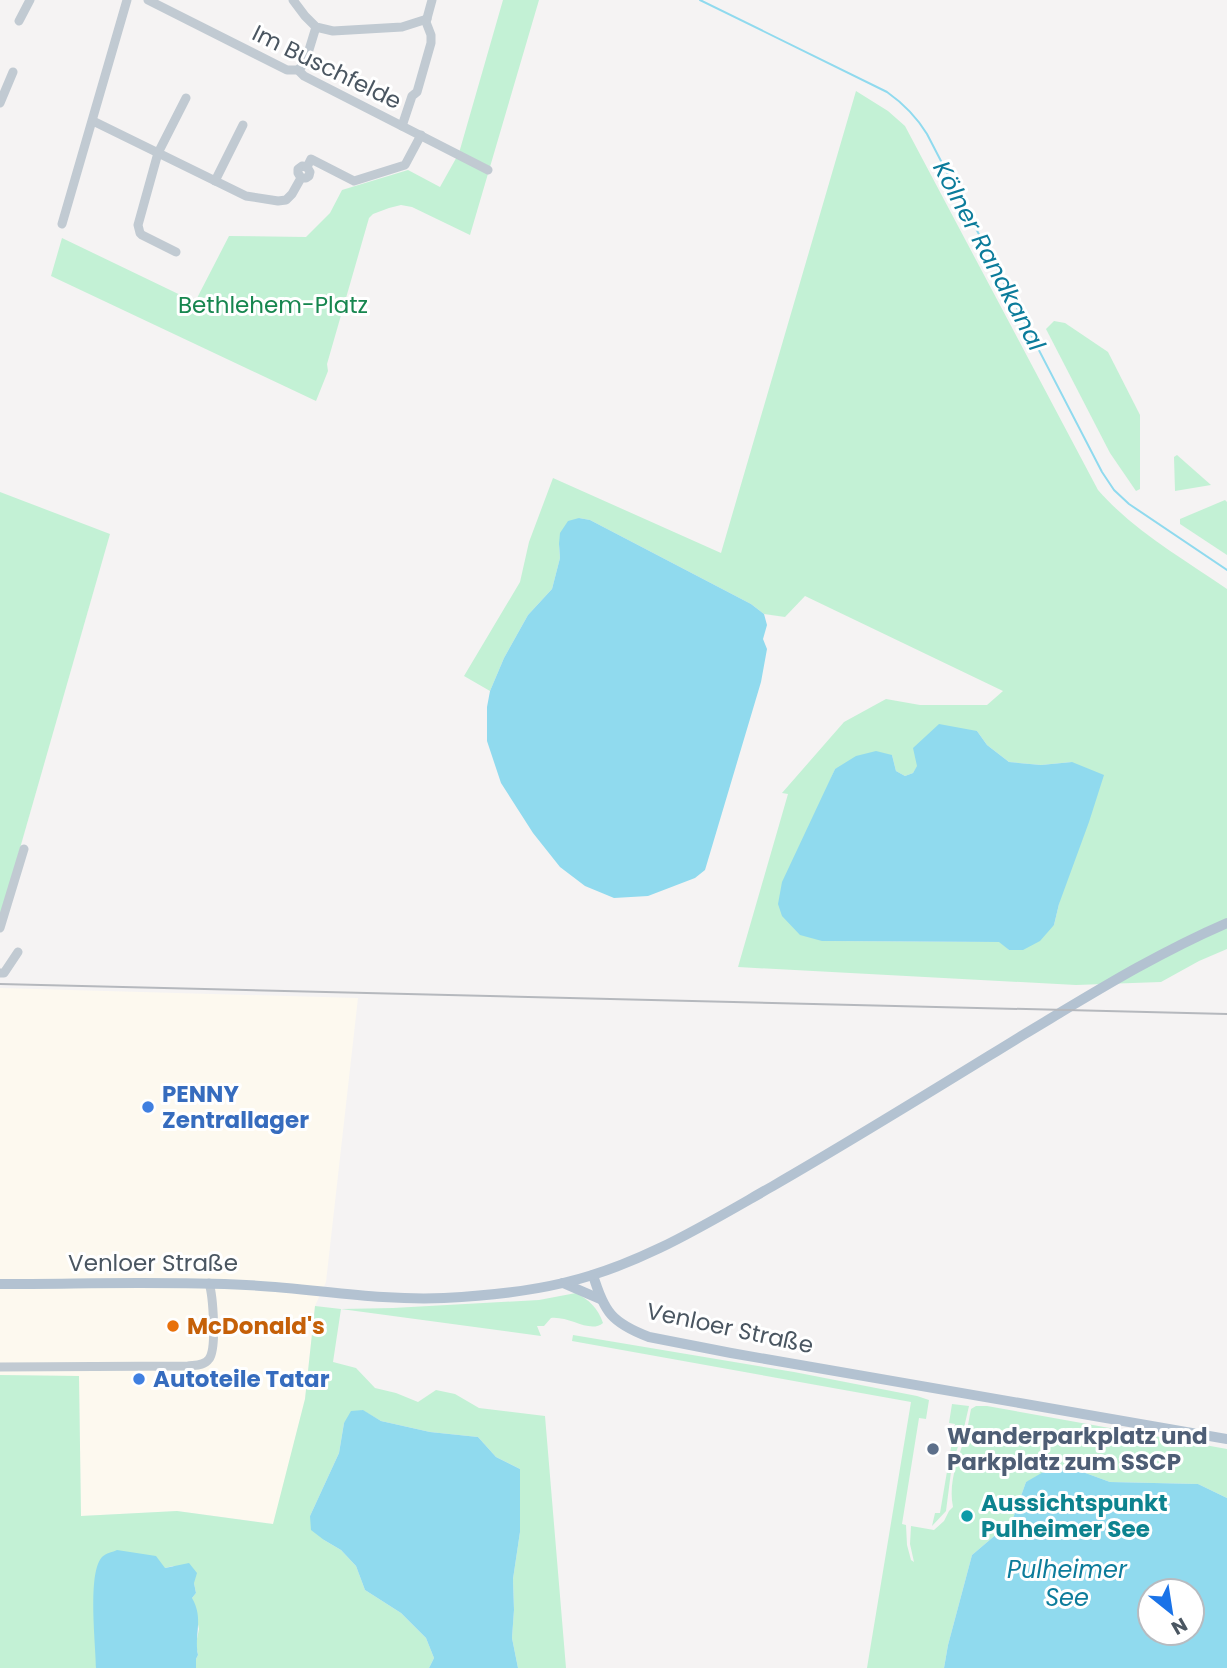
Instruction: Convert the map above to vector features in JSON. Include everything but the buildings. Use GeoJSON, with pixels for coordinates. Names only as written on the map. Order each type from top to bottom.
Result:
{"type":"FeatureCollection","features":[{"type":"Feature","properties":{"kind":"main road"},"geometry":{"type":"LineString","coordinates":[[593,1275],[688,1235],[821,1158],[1118,977],[1227,923]]}},
{"type":"Feature","properties":{"kind":"main road","name":"Venloer Straße"},"geometry":{"type":"LineString","coordinates":[[0,1284],[209,1283],[443,1298],[498,1294],[564,1283],[593,1275],[600,1299],[615,1320],[639,1333],[671,1342],[1227,1439]]}},
{"type":"Feature","properties":{"kind":"main road"},"geometry":{"type":"LineString","coordinates":[[564,1283],[600,1299]]}},
{"type":"Feature","properties":{"kind":"street"},"geometry":{"type":"LineString","coordinates":[[19,21],[30,0]]}},
{"type":"Feature","properties":{"kind":"street"},"geometry":{"type":"LineString","coordinates":[[62,224],[127,0]]}},
{"type":"Feature","properties":{"kind":"street","name":"Im Buschfelde"},"geometry":{"type":"LineString","coordinates":[[148,0],[287,70],[298,70],[304,76],[488,170]]}},
{"type":"Feature","properties":{"kind":"street"},"geometry":{"type":"LineString","coordinates":[[293,0],[316,27],[333,31],[402,27],[427,19]]}},
{"type":"Feature","properties":{"kind":"street"},"geometry":{"type":"LineString","coordinates":[[402,126],[412,96],[417,92],[431,43],[431,35],[426,25],[432,0]]}},
{"type":"Feature","properties":{"kind":"street"},"geometry":{"type":"LineString","coordinates":[[298,70],[305,62],[316,27]]}},
{"type":"Feature","properties":{"kind":"street"},"geometry":{"type":"LineString","coordinates":[[0,103],[13,72]]}},
{"type":"Feature","properties":{"kind":"street"},"geometry":{"type":"LineString","coordinates":[[176,252],[142,235],[138,225],[158,153],[186,98]]}},
{"type":"Feature","properties":{"kind":"street"},"geometry":{"type":"LineString","coordinates":[[93,121],[246,196],[282,201],[290,197],[301,178],[309,176],[307,167],[311,159],[354,181],[405,165],[421,135]]}},
{"type":"Feature","properties":{"kind":"street"},"geometry":{"type":"LineString","coordinates":[[215,181],[243,125]]}},
{"type":"Feature","properties":{"kind":"street"},"geometry":{"type":"LineString","coordinates":[[0,928],[24,849]]}},
{"type":"Feature","properties":{"kind":"street"},"geometry":{"type":"LineString","coordinates":[[0,973],[4,973],[18,952]]}},
{"type":"Feature","properties":{"kind":"street"},"geometry":{"type":"LineString","coordinates":[[0,1367],[202,1364],[210,1358],[213,1349],[213,1296],[209,1283]]}},
{"type":"Feature","properties":{"kind":"shaded area"},"geometry":{"type":"Polygon","coordinates":[[[0,988],[358,998],[326,1282],[315,1306],[305,1399],[274,1524],[177,1511],[81,1516],[79,1376],[0,1375],[0,988]]]}},
{"type":"Feature","properties":{"kind":"green space","name":"Bethlehem-Platz"},"geometry":{"type":"Polygon","coordinates":[[[503,0],[539,0],[470,235],[412,207],[401,205],[373,214],[369,218],[327,364],[328,371],[316,401],[51,276],[62,238],[195,302],[229,236],[306,237],[330,213],[342,190],[408,170],[440,187],[459,153],[503,0]]]}},
{"type":"Feature","properties":{"kind":"green space"},"geometry":{"type":"Polygon","coordinates":[[[856,91],[888,111],[905,126],[1098,490],[1143,531],[1227,589],[1227,949],[1161,982],[1076,985],[738,967],[788,794],[782,793],[844,722],[886,699],[920,705],[987,705],[1003,691],[805,596],[785,617],[764,614],[751,604],[590,520],[579,518],[559,544],[560,558],[552,589],[528,615],[504,658],[490,691],[464,676],[520,582],[529,542],[553,478],[721,553],[856,91]],[[977,731],[905,776],[896,771],[892,755],[835,769],[819,806],[822,941],[1000,942],[1009,950],[1054,925],[1059,904],[1072,762],[1041,765],[1009,762],[987,745],[977,731]]]}},
{"type":"Feature","properties":{"kind":"green space"},"geometry":{"type":"Polygon","coordinates":[[[1054,321],[1065,323],[1108,352],[1140,415],[1140,489],[1136,491],[1110,453],[1046,329],[1054,321]]]}},
{"type":"Feature","properties":{"kind":"green space"},"geometry":{"type":"Polygon","coordinates":[[[1177,455],[1211,485],[1175,491],[1174,457],[1177,455]]]}},
{"type":"Feature","properties":{"kind":"green space"},"geometry":{"type":"Polygon","coordinates":[[[0,492],[110,534],[0,918],[0,492]]]}},
{"type":"Feature","properties":{"kind":"green space"},"geometry":{"type":"Polygon","coordinates":[[[1225,500],[1227,555],[1180,524],[1180,519],[1225,500]]]}},
{"type":"Feature","properties":{"kind":"green space"},"geometry":{"type":"Polygon","coordinates":[[[576,1293],[592,1305],[603,1323],[592,1327],[551,1318],[544,1326],[537,1326],[541,1336],[341,1309],[539,1300],[576,1293]]]}},
{"type":"Feature","properties":{"kind":"green space"},"geometry":{"type":"Polygon","coordinates":[[[315,1306],[341,1309],[333,1362],[356,1368],[375,1388],[418,1402],[436,1390],[455,1394],[479,1408],[545,1416],[566,1668],[518,1668],[512,1638],[513,1579],[520,1532],[520,1469],[496,1457],[478,1437],[430,1432],[381,1421],[362,1410],[344,1423],[339,1453],[310,1516],[324,1540],[341,1550],[356,1566],[365,1590],[401,1613],[426,1638],[434,1658],[429,1668],[196,1668],[199,1629],[192,1598],[196,1593],[194,1583],[173,1566],[165,1568],[96,1648],[96,1668],[0,1668],[0,1375],[79,1376],[81,1516],[177,1511],[273,1524],[305,1399],[315,1306]]]}},
{"type":"Feature","properties":{"kind":"green space"},"geometry":{"type":"Polygon","coordinates":[[[573,1335],[794,1372],[929,1400],[926,1419],[919,1418],[902,1524],[906,1525],[907,1545],[914,1562],[910,1544],[911,1526],[934,1530],[953,1507],[954,1471],[971,1409],[976,1406],[1227,1449],[1227,1498],[1198,1484],[1110,1482],[1069,1467],[1026,1482],[1012,1521],[972,1555],[944,1668],[867,1668],[911,1402],[572,1341],[573,1335]]]}},
{"type":"Feature","properties":{"kind":"green space"},"geometry":{"type":"Polygon","coordinates":[[[952,1404],[969,1406],[952,1464],[946,1511],[932,1526],[935,1513],[940,1513],[955,1424],[949,1423],[952,1404]]]}},
{"type":"Feature","properties":{"kind":"water"},"geometry":{"type":"Polygon","coordinates":[[[579,518],[590,520],[751,604],[764,614],[767,625],[763,639],[767,649],[761,682],[705,870],[695,878],[648,896],[614,898],[585,886],[560,867],[533,833],[501,783],[487,741],[490,691],[504,658],[528,615],[552,589],[560,558],[560,533],[568,521],[579,518]]]}},
{"type":"Feature","properties":{"kind":"water"},"geometry":{"type":"Polygon","coordinates":[[[939,724],[977,731],[987,745],[1009,762],[1041,765],[1072,762],[1104,775],[1054,925],[1040,941],[1023,950],[1009,950],[999,942],[822,941],[800,935],[782,916],[778,904],[782,882],[835,769],[856,756],[876,751],[892,755],[896,771],[905,776],[913,773],[917,766],[913,748],[939,724]]]}},
{"type":"Feature","properties":{"kind":"water"},"geometry":{"type":"Polygon","coordinates":[[[363,1410],[381,1421],[430,1432],[478,1437],[496,1457],[520,1469],[520,1532],[513,1579],[512,1638],[518,1668],[429,1668],[434,1658],[426,1638],[401,1613],[365,1590],[356,1566],[341,1550],[311,1530],[310,1516],[339,1453],[344,1423],[351,1411],[363,1410]]]}},
{"type":"Feature","properties":{"kind":"water","name":"Pulheimer See"},"geometry":{"type":"Polygon","coordinates":[[[1069,1467],[1110,1482],[1198,1484],[1227,1498],[1227,1668],[944,1668],[972,1555],[1012,1521],[1026,1482],[1045,1471],[1069,1467]]]}},
{"type":"Feature","properties":{"kind":"water"},"geometry":{"type":"Polygon","coordinates":[[[117,1550],[156,1556],[165,1568],[189,1563],[197,1573],[194,1583],[196,1593],[192,1598],[198,1620],[196,1668],[96,1668],[93,1610],[97,1565],[102,1557],[117,1550]]]}},
{"type":"Feature","properties":{"kind":"waterway","name":"Kölner Randkanal"},"geometry":{"type":"LineString","coordinates":[[700,0],[887,92],[909,111],[927,134],[1102,472],[1114,490],[1129,504],[1227,570]]}},
{"type":"Feature","properties":{"kind":"railway"},"geometry":{"type":"LineString","coordinates":[[0,984],[1227,1014]]}},
{"type":"Feature","properties":{"kind":"place","name":"PENNY Zentrallager"},"geometry":{"type":"Point","coordinates":[148,1107]}},
{"type":"Feature","properties":{"kind":"place","name":"McDonald's"},"geometry":{"type":"Point","coordinates":[173,1326]}},
{"type":"Feature","properties":{"kind":"place","name":"Autoteile Tatar"},"geometry":{"type":"Point","coordinates":[139,1379]}},
{"type":"Feature","properties":{"kind":"place","name":"Wanderparkplatz und Parkplatz zum SSCP"},"geometry":{"type":"Point","coordinates":[933,1449]}},
{"type":"Feature","properties":{"kind":"place","name":"Aussichtspunkt Pulheimer See"},"geometry":{"type":"Point","coordinates":[967,1516]}}]}
